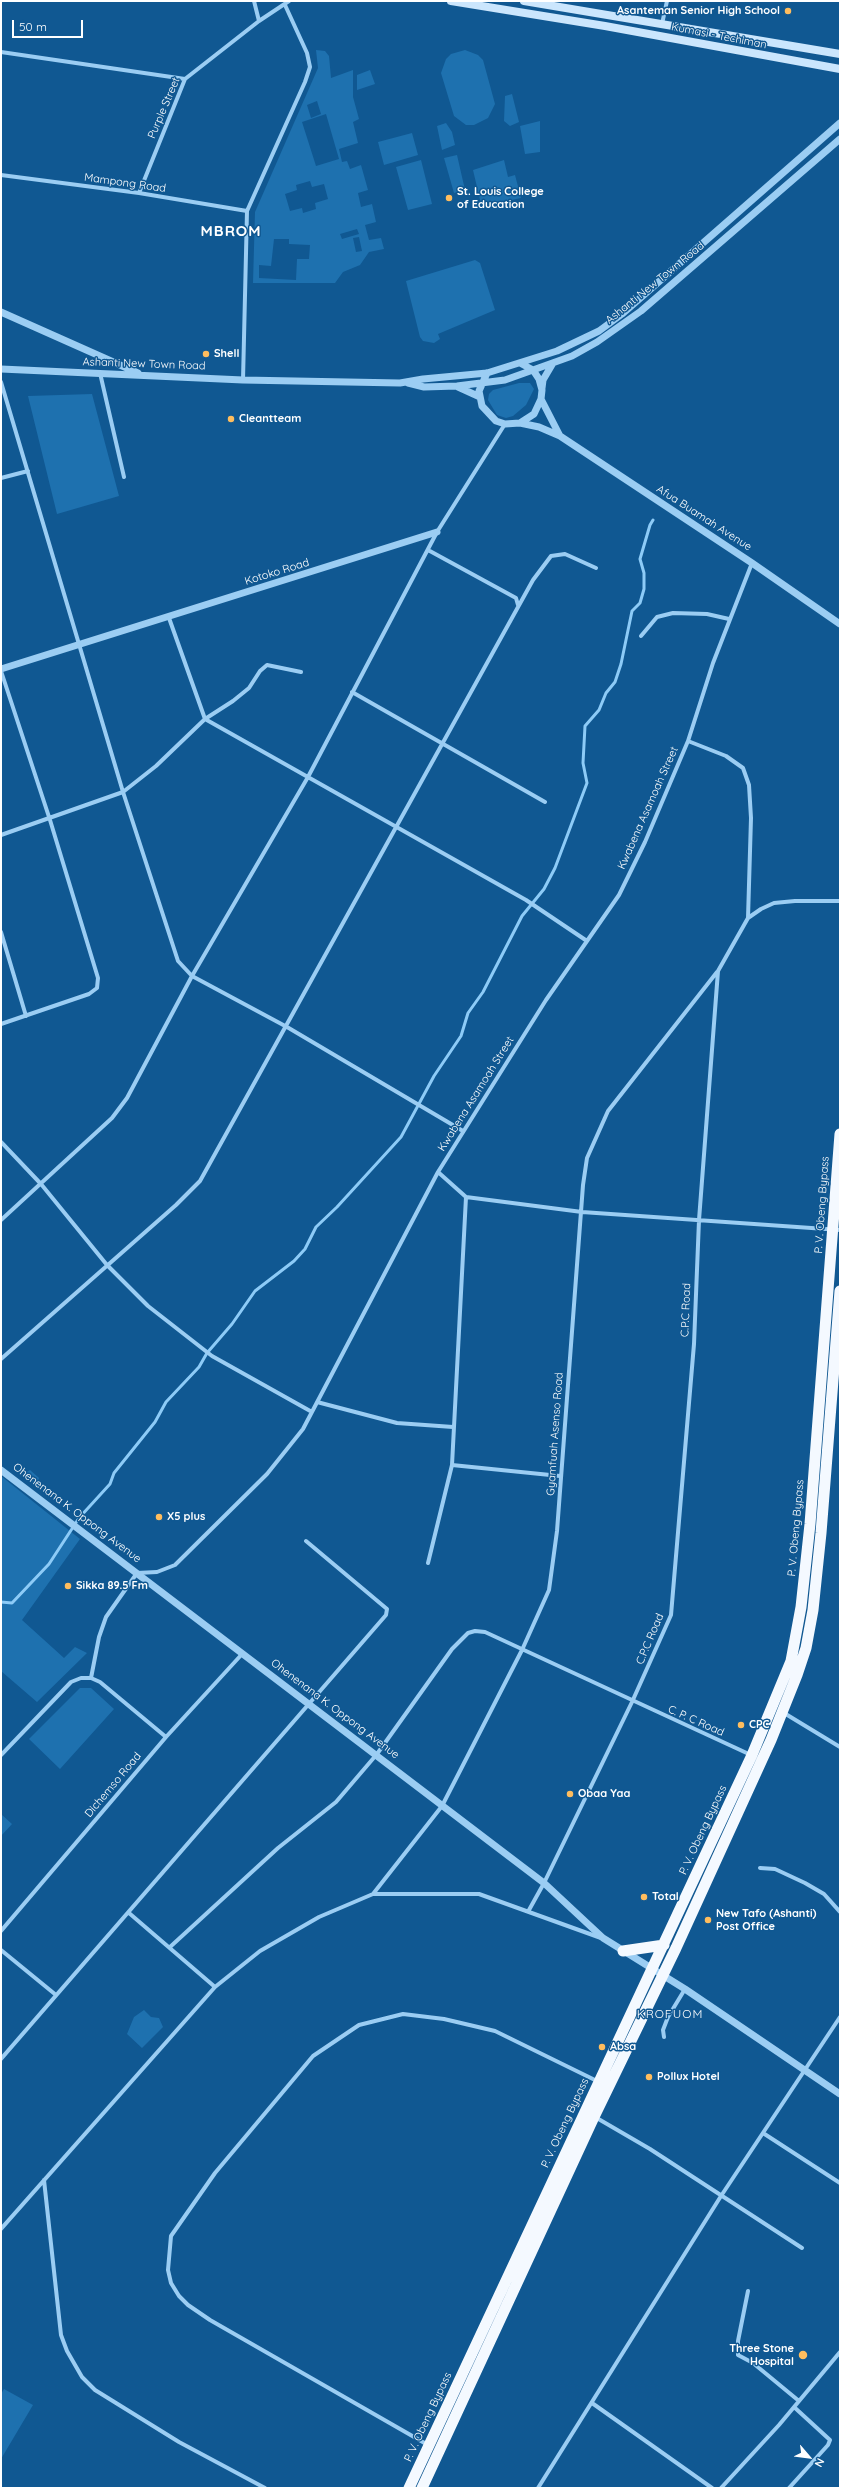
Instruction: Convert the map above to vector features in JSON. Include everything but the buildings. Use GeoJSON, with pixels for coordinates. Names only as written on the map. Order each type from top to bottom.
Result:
{"type":"FeatureCollection","features":[{"type":"Feature","properties":{"kind":"highway","name":"P. V. Obeng Bypass"},"geometry":{"type":"LineString","coordinates":[[409,2488],[752,1756],[791,1661],[801,1608],[810,1524],[837,1229],[840,1134]]}},
{"type":"Feature","properties":{"kind":"highway"},"geometry":{"type":"LineString","coordinates":[[422,2488],[594,2117],[663,1976],[782,1712],[806,1648],[813,1610],[821,1533],[840,1291]]}},
{"type":"Feature","properties":{"kind":"highway"},"geometry":{"type":"LineString","coordinates":[[623,1951],[664,1945]]}},
{"type":"Feature","properties":{"kind":"main road","name":"Kumasi - Techiman"},"geometry":{"type":"LineString","coordinates":[[451,1],[605,26],[840,69]]}},
{"type":"Feature","properties":{"kind":"main road","name":"Kumasi - Techiman"},"geometry":{"type":"LineString","coordinates":[[524,1],[840,54]]}},
{"type":"Feature","properties":{"kind":"street"},"geometry":{"type":"LineString","coordinates":[[254,1],[259,21]]}},
{"type":"Feature","properties":{"kind":"street"},"geometry":{"type":"LineString","coordinates":[[662,25],[667,1]]}},
{"type":"Feature","properties":{"kind":"street"},"geometry":{"type":"LineString","coordinates":[[243,380],[247,211],[305,82],[310,67],[307,53],[287,3]]}},
{"type":"Feature","properties":{"kind":"street","name":"Purple Street"},"geometry":{"type":"LineString","coordinates":[[139,193],[185,79],[259,21],[287,3]]}},
{"type":"Feature","properties":{"kind":"street"},"geometry":{"type":"LineString","coordinates":[[1,52],[185,79]]}},
{"type":"Feature","properties":{"kind":"street","name":"Ashanti New Town Road"},"geometry":{"type":"LineString","coordinates":[[406,383],[423,379],[487,373],[557,351],[598,331],[622,314],[840,123]]}},
{"type":"Feature","properties":{"kind":"street","name":"Ashanti New Town Road"},"geometry":{"type":"LineString","coordinates":[[1,369],[142,374],[243,380],[406,383],[424,386],[481,385],[533,370],[572,356],[620,327],[786,188],[840,139]]}},
{"type":"Feature","properties":{"kind":"street","name":"Mampong Road"},"geometry":{"type":"LineString","coordinates":[[1,175],[139,193],[247,211]]}},
{"type":"Feature","properties":{"kind":"street"},"geometry":{"type":"LineString","coordinates":[[1,312],[142,374]]}},
{"type":"Feature","properties":{"kind":"street"},"geometry":{"type":"LineString","coordinates":[[520,363],[533,370],[539,379],[542,390]]}},
{"type":"Feature","properties":{"kind":"street"},"geometry":{"type":"LineString","coordinates":[[487,373],[481,385],[480,397],[488,415],[505,424],[520,423],[534,414],[541,399],[543,380],[553,363]]}},
{"type":"Feature","properties":{"kind":"street"},"geometry":{"type":"LineString","coordinates":[[100,373],[124,477]]}},
{"type":"Feature","properties":{"kind":"street"},"geometry":{"type":"LineString","coordinates":[[1,382],[123,792],[173,950],[178,960],[192,976],[287,1026],[463,1131]]}},
{"type":"Feature","properties":{"kind":"street"},"geometry":{"type":"LineString","coordinates":[[457,386],[480,397]]}},
{"type":"Feature","properties":{"kind":"street","name":"Afua Buamah Avenue"},"geometry":{"type":"LineString","coordinates":[[541,399],[560,436]]}},
{"type":"Feature","properties":{"kind":"street","name":"Afua Buamah Avenue"},"geometry":{"type":"LineString","coordinates":[[520,423],[539,427],[560,436],[838,621]]}},
{"type":"Feature","properties":{"kind":"street"},"geometry":{"type":"LineString","coordinates":[[1,1220],[118,1110],[135,1085],[192,976],[308,776],[437,532],[505,424]]}},
{"type":"Feature","properties":{"kind":"street"},"geometry":{"type":"LineString","coordinates":[[1,478],[28,471]]}},
{"type":"Feature","properties":{"kind":"street","name":"Kotoko Road"},"geometry":{"type":"LineString","coordinates":[[1,670],[437,532]]}},
{"type":"Feature","properties":{"kind":"street"},"geometry":{"type":"LineString","coordinates":[[428,550],[516,598],[518,605]]}},
{"type":"Feature","properties":{"kind":"street"},"geometry":{"type":"LineString","coordinates":[[1,1359],[200,1181],[397,828],[516,612],[518,605],[551,556],[565,554],[596,568]]}},
{"type":"Feature","properties":{"kind":"street","name":"Kwabena Asamoah Street"},"geometry":{"type":"LineString","coordinates":[[137,1573],[157,1572],[175,1564],[266,1474],[303,1429],[438,1172],[546,1000],[619,895],[645,842],[688,741],[729,619],[752,563]]}},
{"type":"Feature","properties":{"kind":"street"},"geometry":{"type":"LineString","coordinates":[[642,636],[657,617],[673,613],[707,614],[729,619]]}},
{"type":"Feature","properties":{"kind":"street"},"geometry":{"type":"LineString","coordinates":[[169,618],[205,719],[526,900],[587,941]]}},
{"type":"Feature","properties":{"kind":"street"},"geometry":{"type":"LineString","coordinates":[[1,835],[50,820],[123,792],[156,766],[205,719],[233,701],[249,688],[260,671],[267,665],[301,672]]}},
{"type":"Feature","properties":{"kind":"street"},"geometry":{"type":"LineString","coordinates":[[1,670],[50,820],[98,978],[97,988],[90,994],[1,1024]]}},
{"type":"Feature","properties":{"kind":"street"},"geometry":{"type":"LineString","coordinates":[[352,692],[442,745],[545,802]]}},
{"type":"Feature","properties":{"kind":"street"},"geometry":{"type":"LineString","coordinates":[[688,741],[726,756],[743,768],[749,785],[751,818],[748,918]]}},
{"type":"Feature","properties":{"kind":"street"},"geometry":{"type":"LineString","coordinates":[[748,918],[774,903],[840,901]]}},
{"type":"Feature","properties":{"kind":"street","name":"C.P.C Road"},"geometry":{"type":"LineString","coordinates":[[529,1910],[544,1883],[632,1702],[670,1615],[694,1344],[699,1220],[718,971],[748,918]]}},
{"type":"Feature","properties":{"kind":"street"},"geometry":{"type":"LineString","coordinates":[[1,932],[26,1016]]}},
{"type":"Feature","properties":{"kind":"street"},"geometry":{"type":"LineString","coordinates":[[582,1212],[587,1158],[608,1111],[682,1013],[718,971]]}},
{"type":"Feature","properties":{"kind":"street"},"geometry":{"type":"LineString","coordinates":[[1,1142],[40,1184],[107,1265],[148,1306],[212,1356],[312,1412]]}},
{"type":"Feature","properties":{"kind":"street"},"geometry":{"type":"LineString","coordinates":[[438,1172],[466,1197],[582,1212],[837,1229]]}},
{"type":"Feature","properties":{"kind":"street"},"geometry":{"type":"LineString","coordinates":[[428,1563],[452,1465],[452,1427],[466,1197]]}},
{"type":"Feature","properties":{"kind":"street","name":"Gyamfuah Asenso Road"},"geometry":{"type":"LineString","coordinates":[[373,1894],[442,1806],[522,1650],[549,1590],[557,1532],[560,1476],[582,1212]]}},
{"type":"Feature","properties":{"kind":"street"},"geometry":{"type":"LineString","coordinates":[[317,1402],[397,1423],[452,1427]]}},
{"type":"Feature","properties":{"kind":"street"},"geometry":{"type":"LineString","coordinates":[[452,1465],[560,1476]]}},
{"type":"Feature","properties":{"kind":"street","name":"Ohenenana K. Oppong Avenue"},"geometry":{"type":"LineString","coordinates":[[1,1470],[70,1524],[244,1653],[544,1883],[603,1938],[686,1989],[840,2094]]}},
{"type":"Feature","properties":{"kind":"street"},"geometry":{"type":"LineString","coordinates":[[1,2058],[310,1704],[387,1611],[387,1609],[306,1541]]}},
{"type":"Feature","properties":{"kind":"street"},"geometry":{"type":"LineString","coordinates":[[91,1678],[97,1643],[106,1617],[137,1573]]}},
{"type":"Feature","properties":{"kind":"street","name":"C. P. C Road"},"geometry":{"type":"LineString","coordinates":[[170,1947],[278,1848],[336,1802],[376,1754],[452,1649],[468,1633],[475,1630],[485,1632],[632,1702],[752,1756]]}},
{"type":"Feature","properties":{"kind":"street","name":"Dichemso Road"},"geometry":{"type":"LineString","coordinates":[[1,1931],[166,1737],[244,1653]]}},
{"type":"Feature","properties":{"kind":"street"},"geometry":{"type":"LineString","coordinates":[[1,1755],[72,1682],[81,1678],[91,1678],[100,1682],[166,1737]]}},
{"type":"Feature","properties":{"kind":"street"},"geometry":{"type":"LineString","coordinates":[[782,1712],[840,1747]]}},
{"type":"Feature","properties":{"kind":"street"},"geometry":{"type":"LineString","coordinates":[[760,1868],[775,1869],[805,1883],[824,1894],[840,1912]]}},
{"type":"Feature","properties":{"kind":"street"},"geometry":{"type":"LineString","coordinates":[[1,2229],[215,1987],[260,1951],[320,1917],[373,1894],[479,1894],[529,1910],[569,1927],[603,1938]]}},
{"type":"Feature","properties":{"kind":"street"},"geometry":{"type":"LineString","coordinates":[[129,1913],[215,1987]]}},
{"type":"Feature","properties":{"kind":"street"},"geometry":{"type":"LineString","coordinates":[[1,1950],[56,1996]]}},
{"type":"Feature","properties":{"kind":"street"},"geometry":{"type":"LineString","coordinates":[[664,2036],[663,2030],[668,2017],[686,1989]]}},
{"type":"Feature","properties":{"kind":"street"},"geometry":{"type":"LineString","coordinates":[[428,2445],[210,2320],[188,2305],[178,2296],[171,2283],[168,2270],[171,2236],[215,2173],[313,2056],[359,2025],[403,2014],[444,2019],[495,2031],[599,2082]]}},
{"type":"Feature","properties":{"kind":"street"},"geometry":{"type":"LineString","coordinates":[[538,2488],[722,2196],[840,2017]]}},
{"type":"Feature","properties":{"kind":"street"},"geometry":{"type":"LineString","coordinates":[[594,2117],[650,2149],[802,2248]]}},
{"type":"Feature","properties":{"kind":"street"},"geometry":{"type":"LineString","coordinates":[[763,2133],[840,2183]]}},
{"type":"Feature","properties":{"kind":"street"},"geometry":{"type":"LineString","coordinates":[[44,2180],[62,2335],[67,2351],[82,2377],[95,2390],[179,2442],[265,2488]]}},
{"type":"Feature","properties":{"kind":"street"},"geometry":{"type":"LineString","coordinates":[[748,2291],[738,2342],[738,2355],[753,2363],[799,2401]]}},
{"type":"Feature","properties":{"kind":"street"},"geometry":{"type":"LineString","coordinates":[[721,2488],[794,2407],[840,2352]]}},
{"type":"Feature","properties":{"kind":"street"},"geometry":{"type":"LineString","coordinates":[[592,2403],[712,2488]]}},
{"type":"Feature","properties":{"kind":"street"},"geometry":{"type":"LineString","coordinates":[[789,2488],[828,2445],[830,2440],[794,2407]]}},
{"type":"Feature","properties":{"kind":"shaded area"},"geometry":{"type":"Polygon","coordinates":[[[316,50],[325,51],[329,56],[331,78],[353,70],[353,97],[359,119],[353,122],[358,143],[339,149],[342,162],[347,161],[350,169],[361,165],[368,190],[358,193],[361,207],[372,204],[376,222],[365,225],[369,240],[381,238],[384,249],[369,252],[360,265],[343,272],[335,283],[253,283],[255,212],[318,68],[316,50]],[[317,101],[307,105],[311,118],[321,114],[317,101]],[[326,114],[302,122],[316,166],[339,159],[326,114]],[[310,181],[296,185],[297,190],[285,194],[290,211],[302,208],[303,213],[316,209],[315,203],[328,199],[324,184],[312,187],[310,181]],[[357,229],[340,234],[342,239],[359,234],[357,229]],[[359,237],[353,238],[356,252],[362,251],[359,237]],[[274,239],[271,266],[259,265],[259,278],[296,280],[297,259],[309,259],[310,245],[289,244],[289,239],[274,239]]]}},
{"type":"Feature","properties":{"kind":"shaded area"},"geometry":{"type":"Polygon","coordinates":[[[465,50],[478,55],[483,60],[495,104],[488,118],[474,125],[466,125],[454,116],[441,73],[446,59],[451,54],[465,50]]]}},
{"type":"Feature","properties":{"kind":"shaded area"},"geometry":{"type":"Polygon","coordinates":[[[370,70],[375,84],[357,90],[357,75],[370,70]]]}},
{"type":"Feature","properties":{"kind":"shaded area"},"geometry":{"type":"Polygon","coordinates":[[[512,94],[519,122],[510,126],[504,121],[505,96],[512,94]]]}},
{"type":"Feature","properties":{"kind":"shaded area"},"geometry":{"type":"Polygon","coordinates":[[[540,121],[540,152],[525,154],[520,126],[540,121]]]}},
{"type":"Feature","properties":{"kind":"shaded area"},"geometry":{"type":"Polygon","coordinates":[[[446,123],[452,132],[455,145],[442,150],[437,126],[446,123]]]}},
{"type":"Feature","properties":{"kind":"shaded area"},"geometry":{"type":"Polygon","coordinates":[[[412,133],[418,155],[384,165],[378,142],[412,133]]]}},
{"type":"Feature","properties":{"kind":"shaded area"},"geometry":{"type":"Polygon","coordinates":[[[457,155],[465,190],[454,193],[444,158],[457,155]]]}},
{"type":"Feature","properties":{"kind":"shaded area"},"geometry":{"type":"Polygon","coordinates":[[[421,160],[432,204],[408,210],[396,167],[421,160]]]}},
{"type":"Feature","properties":{"kind":"shaded area"},"geometry":{"type":"Polygon","coordinates":[[[504,160],[508,177],[515,175],[521,198],[493,204],[492,202],[481,204],[473,170],[504,160]]]}},
{"type":"Feature","properties":{"kind":"shaded area"},"geometry":{"type":"Polygon","coordinates":[[[475,260],[480,263],[495,310],[438,334],[440,339],[434,343],[423,341],[420,337],[406,281],[475,260]]]}},
{"type":"Feature","properties":{"kind":"shaded area"},"geometry":{"type":"Polygon","coordinates":[[[519,383],[530,383],[534,389],[526,405],[513,416],[506,418],[497,415],[488,400],[489,394],[493,390],[519,383]]]}},
{"type":"Feature","properties":{"kind":"shaded area"},"geometry":{"type":"Polygon","coordinates":[[[92,394],[119,496],[57,514],[28,396],[92,394]]]}},
{"type":"Feature","properties":{"kind":"shaded area"},"geometry":{"type":"Polygon","coordinates":[[[30,1470],[39,1478],[36,1485],[22,1475],[30,1470]]]}},
{"type":"Feature","properties":{"kind":"shaded area"},"geometry":{"type":"Polygon","coordinates":[[[1,1476],[80,1539],[22,1620],[64,1658],[75,1647],[87,1653],[37,1702],[1,1671],[1,1476]]]}},
{"type":"Feature","properties":{"kind":"shaded area"},"geometry":{"type":"Polygon","coordinates":[[[80,1688],[91,1688],[114,1709],[60,1769],[29,1739],[80,1688]]]}},
{"type":"Feature","properties":{"kind":"shaded area"},"geometry":{"type":"Polygon","coordinates":[[[1,1814],[12,1824],[1,1836],[1,1814]]]}},
{"type":"Feature","properties":{"kind":"shaded area"},"geometry":{"type":"Polygon","coordinates":[[[144,2010],[151,2017],[159,2018],[163,2027],[142,2048],[127,2034],[134,2017],[144,2010]]]}},
{"type":"Feature","properties":{"kind":"shaded area"},"geometry":{"type":"Polygon","coordinates":[[[4,2389],[33,2405],[1,2459],[1,2394],[4,2389]]]}},
{"type":"Feature","properties":{"kind":"waterway"},"geometry":{"type":"LineString","coordinates":[[1,1602],[12,1603],[49,1564],[79,1518],[110,1484],[114,1473],[155,1422],[166,1402],[199,1367],[207,1353],[232,1324],[255,1291],[294,1261],[305,1249],[316,1227],[337,1207],[401,1137],[434,1076],[461,1036],[468,1013],[483,992],[522,916],[544,889],[555,868],[587,783],[583,763],[585,726],[599,710],[606,693],[615,682],[621,664],[632,611],[640,603],[644,589],[644,573],[640,559],[650,525],[653,520]]}},
{"type":"Feature","properties":{"kind":"place","name":"Asanteman Senior High School"},"geometry":{"type":"Point","coordinates":[788,11]}},
{"type":"Feature","properties":{"kind":"place","name":"St. Louis College of Education"},"geometry":{"type":"Point","coordinates":[449,198]}},
{"type":"Feature","properties":{"kind":"place","name":"Shell"},"geometry":{"type":"Point","coordinates":[206,354]}},
{"type":"Feature","properties":{"kind":"place","name":"Cleantteam"},"geometry":{"type":"Point","coordinates":[231,419]}},
{"type":"Feature","properties":{"kind":"place","name":"X5 plus"},"geometry":{"type":"Point","coordinates":[159,1517]}},
{"type":"Feature","properties":{"kind":"place","name":"Sikka 89.5 Fm"},"geometry":{"type":"Point","coordinates":[68,1586]}},
{"type":"Feature","properties":{"kind":"place","name":"CPC"},"geometry":{"type":"Point","coordinates":[741,1725]}},
{"type":"Feature","properties":{"kind":"place","name":"Obaa Yaa"},"geometry":{"type":"Point","coordinates":[570,1794]}},
{"type":"Feature","properties":{"kind":"place","name":"Total"},"geometry":{"type":"Point","coordinates":[644,1897]}},
{"type":"Feature","properties":{"kind":"place","name":"New Tafo (Ashanti) Post Office"},"geometry":{"type":"Point","coordinates":[708,1920]}},
{"type":"Feature","properties":{"kind":"place","name":"Absa"},"geometry":{"type":"Point","coordinates":[602,2047]}},
{"type":"Feature","properties":{"kind":"place","name":"Pollux Hotel"},"geometry":{"type":"Point","coordinates":[649,2077]}},
{"type":"Feature","properties":{"kind":"place","name":"Three Stone Hospital"},"geometry":{"type":"Point","coordinates":[803,2355]}},
{"type":"Feature","properties":{"kind":"district","name":"MBROM"},"geometry":{"type":"Point","coordinates":[231,231]}},
{"type":"Feature","properties":{"kind":"district","name":"KROFUOM"},"geometry":{"type":"Point","coordinates":[670,2014]}}]}
